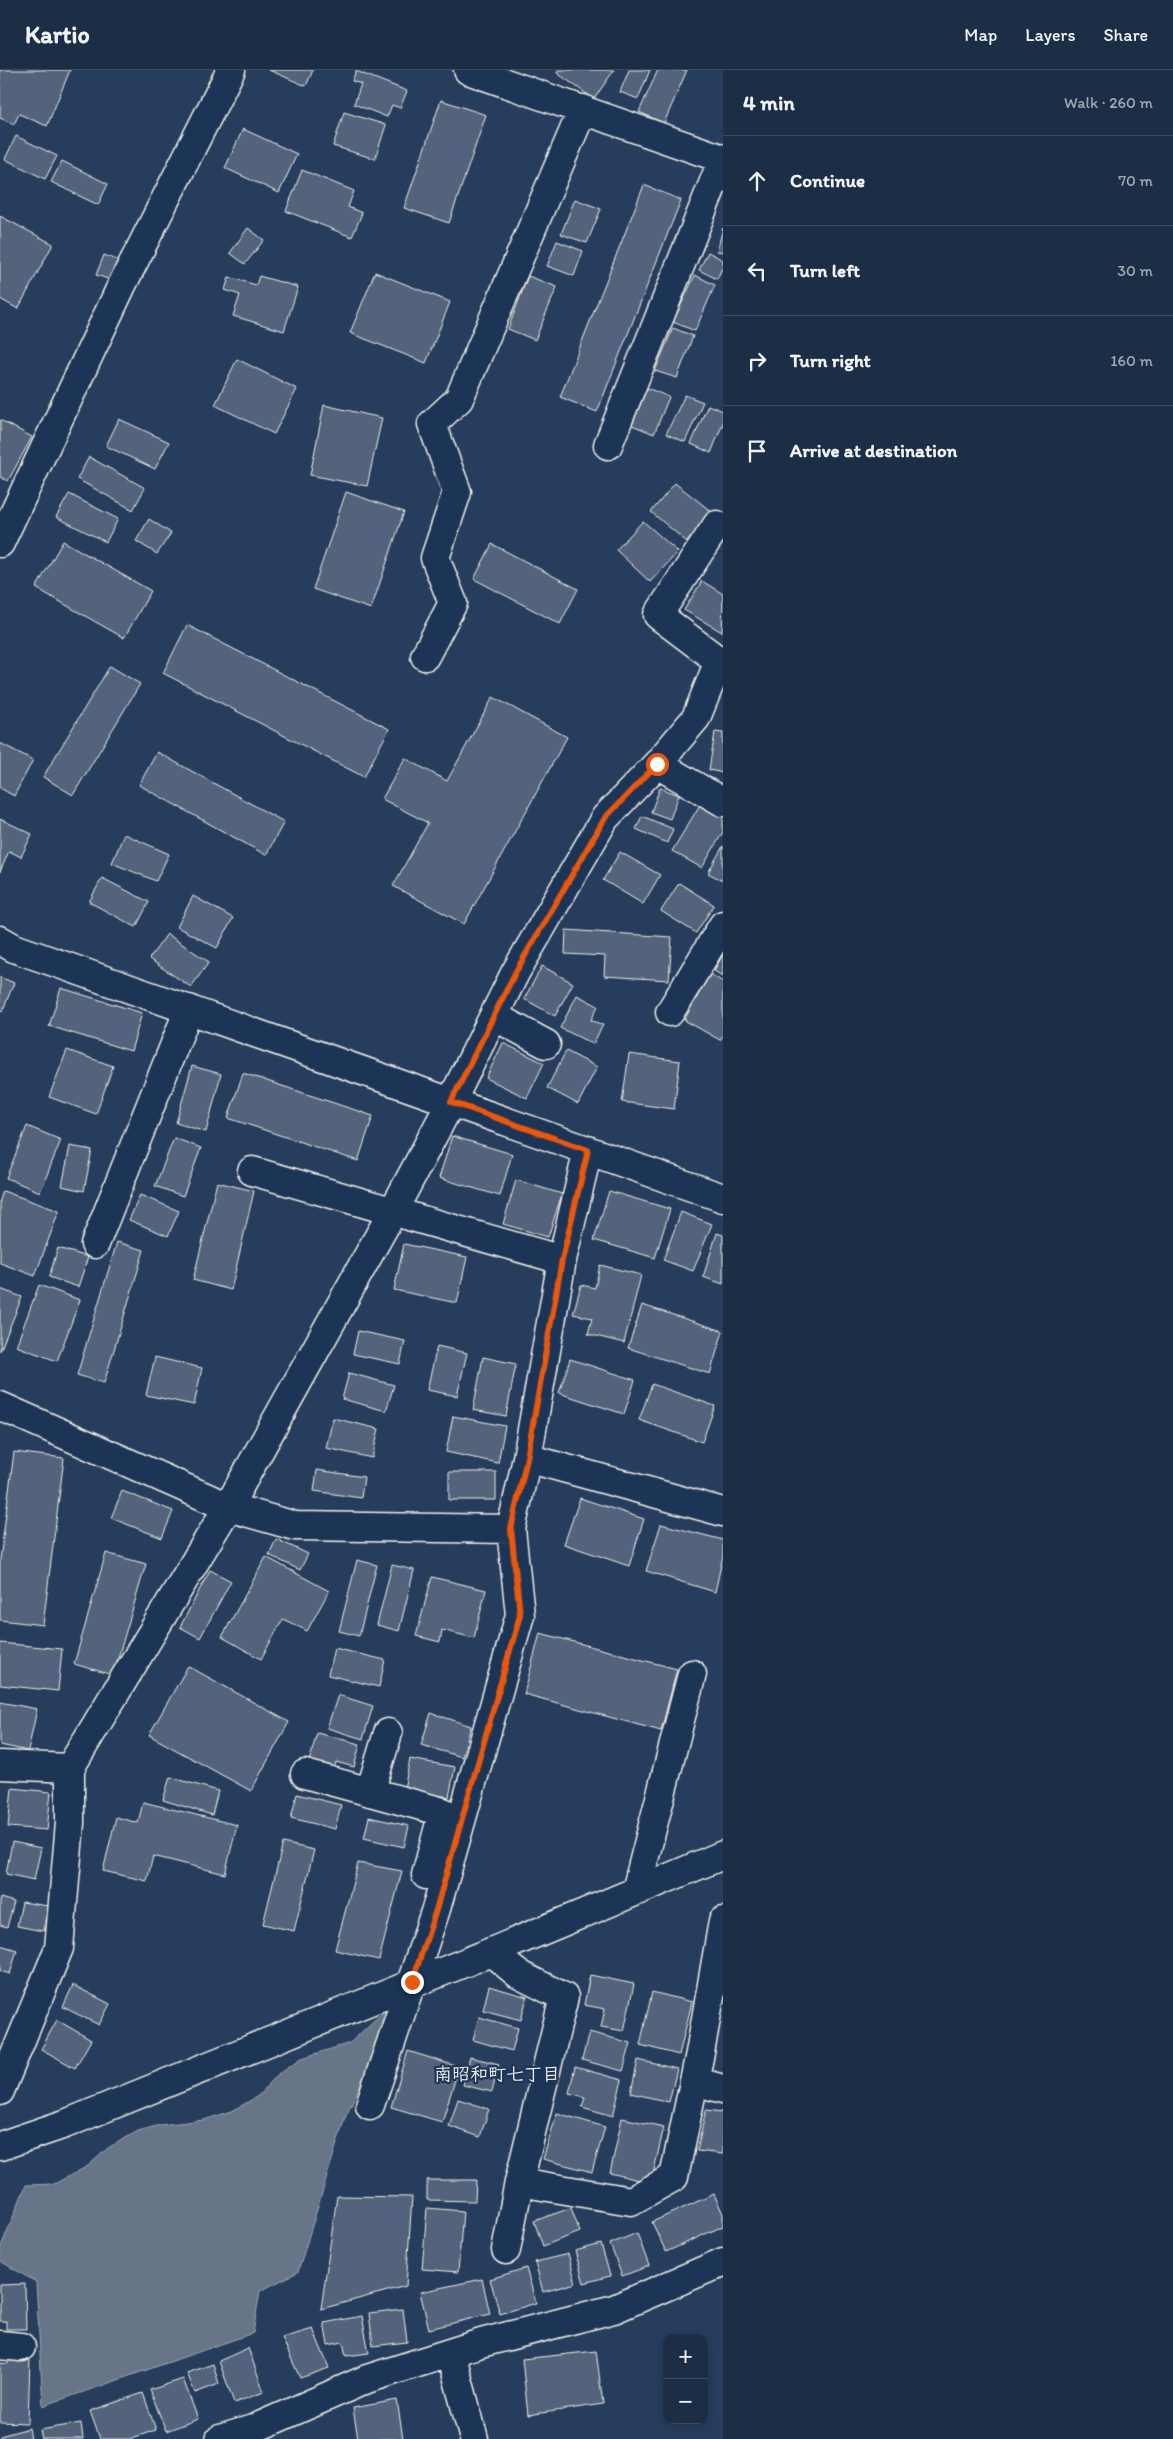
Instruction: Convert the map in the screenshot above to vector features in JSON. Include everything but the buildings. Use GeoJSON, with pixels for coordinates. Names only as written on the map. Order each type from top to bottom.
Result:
{"type":"FeatureCollection","features":[{"type":"Feature","properties":{"kind":"street"},"geometry":{"type":"LineString","coordinates":[[0,543],[122,286],[231,70]]}},
{"type":"Feature","properties":{"kind":"street"},"geometry":{"type":"LineString","coordinates":[[468,70],[723,159],[608,445]]}},
{"type":"Feature","properties":{"kind":"street"},"geometry":{"type":"LineString","coordinates":[[424,656],[453,603],[434,558],[457,492],[432,424],[459,399],[583,109]]}},
{"type":"Feature","properties":{"kind":"street"},"geometry":{"type":"LineString","coordinates":[[0,2091],[59,1948],[70,1823],[70,1768],[228,1507],[393,1211],[451,1102],[515,973],[605,818],[657,764],[696,718],[719,661],[658,615],[717,525]]}},
{"type":"Feature","properties":{"kind":"street"},"geometry":{"type":"LineString","coordinates":[[657,764],[723,802]]}},
{"type":"Feature","properties":{"kind":"street"},"geometry":{"type":"LineString","coordinates":[[670,1012],[723,924]]}},
{"type":"Feature","properties":{"kind":"street"},"geometry":{"type":"LineString","coordinates":[[0,940],[14,948],[723,1198]]}},
{"type":"Feature","properties":{"kind":"street"},"geometry":{"type":"LineString","coordinates":[[95,1244],[189,1009]]}},
{"type":"Feature","properties":{"kind":"street"},"geometry":{"type":"LineString","coordinates":[[494,1016],[546,1044]]}},
{"type":"Feature","properties":{"kind":"street"},"geometry":{"type":"LineString","coordinates":[[404,1986],[436,1910],[520,1615],[511,1529],[527,1458],[562,1260],[588,1150]]}},
{"type":"Feature","properties":{"kind":"street"},"geometry":{"type":"LineString","coordinates":[[252,1171],[562,1260]]}},
{"type":"Feature","properties":{"kind":"street"},"geometry":{"type":"LineString","coordinates":[[0,1406],[228,1507],[295,1526],[511,1529]]}},
{"type":"Feature","properties":{"kind":"street"},"geometry":{"type":"LineString","coordinates":[[527,1458],[723,1512]]}},
{"type":"Feature","properties":{"kind":"street"},"geometry":{"type":"LineString","coordinates":[[636,1891],[692,1674]]}},
{"type":"Feature","properties":{"kind":"street"},"geometry":{"type":"LineString","coordinates":[[370,1792],[388,1733]]}},
{"type":"Feature","properties":{"kind":"street"},"geometry":{"type":"LineString","coordinates":[[0,1766],[70,1768]]}},
{"type":"Feature","properties":{"kind":"street"},"geometry":{"type":"LineString","coordinates":[[305,1774],[443,1812],[404,1986],[370,2105]]}},
{"type":"Feature","properties":{"kind":"street"},"geometry":{"type":"LineString","coordinates":[[0,2146],[74,2120],[491,1952],[723,1855]]}},
{"type":"Feature","properties":{"kind":"street"},"geometry":{"type":"LineString","coordinates":[[519,2182],[631,2201],[674,2177],[694,2081],[723,1921]]}},
{"type":"Feature","properties":{"kind":"street"},"geometry":{"type":"LineString","coordinates":[[491,1952],[518,1974],[564,1997],[519,2182],[506,2250]]}},
{"type":"Feature","properties":{"kind":"street"},"geometry":{"type":"LineString","coordinates":[[694,2081],[723,2089]]}},
{"type":"Feature","properties":{"kind":"street"},"geometry":{"type":"LineString","coordinates":[[226,2438],[253,2429],[367,2379],[451,2353],[614,2309],[723,2262]]}},
{"type":"Feature","properties":{"kind":"street"},"geometry":{"type":"LineString","coordinates":[[451,2353],[474,2439]]}},
{"type":"Feature","properties":{"kind":"water"},"geometry":{"type":"Polygon","coordinates":[[[385,2010],[389,2025],[345,2117],[298,2272],[260,2291],[253,2333],[43,2406],[36,2282],[0,2261],[0,2249],[26,2185],[54,2184],[88,2166],[108,2148],[138,2131],[160,2125],[204,2120],[232,2111],[258,2096],[279,2073],[302,2058],[350,2043],[385,2010]]]}},
{"type":"Feature","properties":{"kind":"district","name":"南昭和町七丁目"},"geometry":{"type":"Point","coordinates":[497,2074]}},
{"type":"Feature","properties":{"kind":"route"},"geometry":{"type":"LineString","coordinates":[[412,1982],[436,1910],[520,1615],[511,1529],[527,1458],[562,1260],[588,1150],[451,1102],[515,973],[605,818],[657,764]]}}]}
